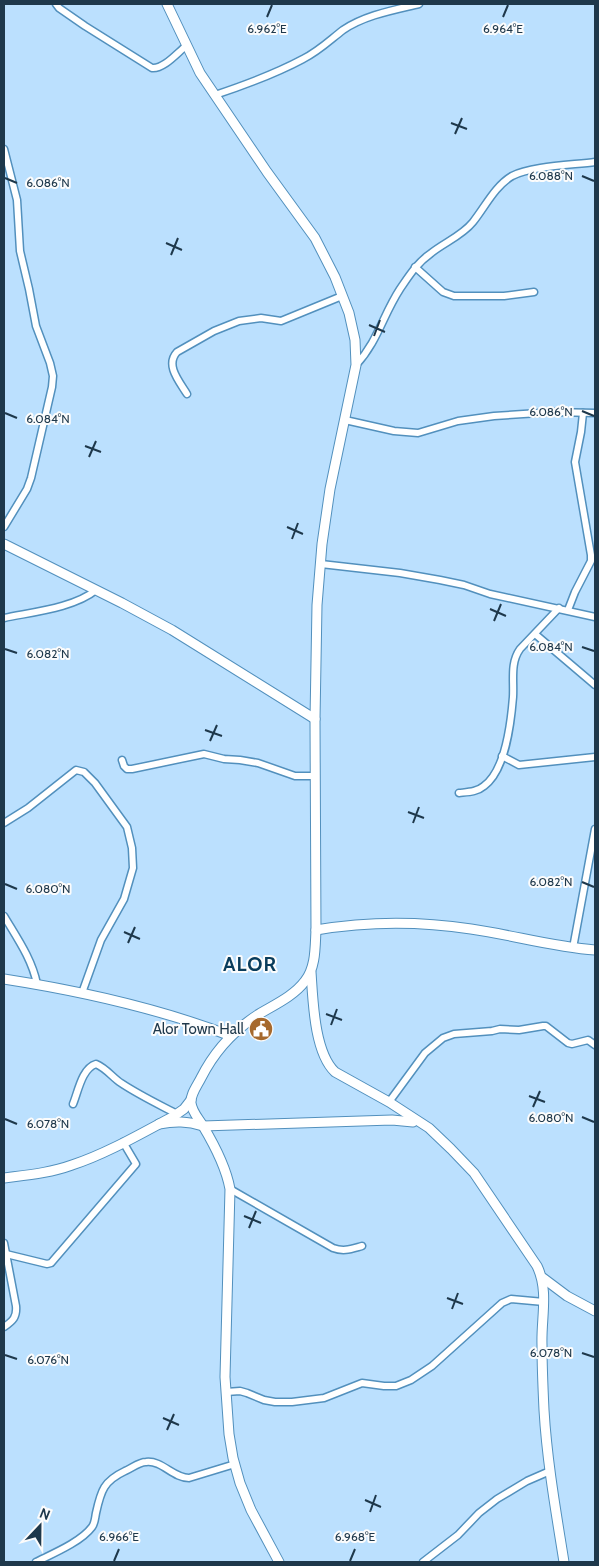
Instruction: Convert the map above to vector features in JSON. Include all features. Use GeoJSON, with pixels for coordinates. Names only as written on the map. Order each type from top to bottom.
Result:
{"type":"FeatureCollection","features":[{"type":"Feature","properties":{"kind":"main road"},"geometry":{"type":"LineString","coordinates":[[166,4],[200,73],[267,172],[315,238],[335,277],[349,313],[355,340],[356,365],[330,489],[317,605],[315,719],[316,930],[311,972],[316,1026],[328,1066],[343,1077],[389,1102],[397,1109],[429,1128],[474,1173],[532,1258],[543,1278],[567,1296],[595,1311]]}},
{"type":"Feature","properties":{"kind":"main road"},"geometry":{"type":"LineString","coordinates":[[4,544],[172,630],[315,719]]}},
{"type":"Feature","properties":{"kind":"main road"},"geometry":{"type":"LineString","coordinates":[[316,930],[362,923],[429,924],[472,929],[573,948],[595,950]]}},
{"type":"Feature","properties":{"kind":"main road"},"geometry":{"type":"LineString","coordinates":[[4,1178],[45,1172],[72,1165],[93,1157],[177,1114],[191,1100],[206,1067],[231,1036],[257,1015],[295,992],[305,982],[311,972]]}},
{"type":"Feature","properties":{"kind":"main road"},"geometry":{"type":"LineString","coordinates":[[4,979],[82,993],[179,1017],[231,1036]]}},
{"type":"Feature","properties":{"kind":"main road"},"geometry":{"type":"LineString","coordinates":[[191,1100],[191,1106],[223,1165],[230,1190],[225,1377],[229,1434],[240,1483],[278,1562]]}},
{"type":"Feature","properties":{"kind":"main road"},"geometry":{"type":"LineString","coordinates":[[392,1120],[398,1116],[397,1109]]}},
{"type":"Feature","properties":{"kind":"main road"},"geometry":{"type":"LineString","coordinates":[[160,1124],[185,1121],[203,1126],[400,1119],[421,1124]]}},
{"type":"Feature","properties":{"kind":"main road"},"geometry":{"type":"LineString","coordinates":[[543,1278],[544,1412],[550,1471],[564,1562]]}},
{"type":"Feature","properties":{"kind":"street"},"geometry":{"type":"LineString","coordinates":[[56,4],[85,26],[152,68],[157,69],[162,66],[186,46]]}},
{"type":"Feature","properties":{"kind":"street"},"geometry":{"type":"LineString","coordinates":[[215,95],[264,78],[304,59],[358,22],[388,11],[419,4]]}},
{"type":"Feature","properties":{"kind":"street"},"geometry":{"type":"LineString","coordinates":[[4,150],[17,200],[20,251],[36,326],[53,376],[52,388],[31,478],[27,489],[4,527]]}},
{"type":"Feature","properties":{"kind":"street"},"geometry":{"type":"LineString","coordinates":[[356,365],[368,353],[387,311],[415,267],[472,224],[501,185],[512,176],[528,170],[595,162]]}},
{"type":"Feature","properties":{"kind":"street"},"geometry":{"type":"LineString","coordinates":[[415,267],[443,292],[454,296],[504,296],[534,292]]}},
{"type":"Feature","properties":{"kind":"street"},"geometry":{"type":"LineString","coordinates":[[187,394],[174,372],[172,361],[174,356],[183,348],[214,331],[239,321],[261,318],[281,321],[342,296]]}},
{"type":"Feature","properties":{"kind":"street"},"geometry":{"type":"LineString","coordinates":[[345,420],[394,431],[418,433],[458,421],[494,416],[554,412],[595,414]]}},
{"type":"Feature","properties":{"kind":"street"},"geometry":{"type":"LineString","coordinates":[[568,610],[592,556],[575,462],[583,413]]}},
{"type":"Feature","properties":{"kind":"street"},"geometry":{"type":"LineString","coordinates":[[321,564],[400,573],[440,580],[464,585],[490,594],[595,617]]}},
{"type":"Feature","properties":{"kind":"street"},"geometry":{"type":"LineString","coordinates":[[4,618],[72,603],[88,597],[96,590]]}},
{"type":"Feature","properties":{"kind":"street"},"geometry":{"type":"LineString","coordinates":[[458,793],[475,791],[483,787],[494,775],[509,731],[513,697],[513,663],[516,655],[559,608]]}},
{"type":"Feature","properties":{"kind":"street"},"geometry":{"type":"LineString","coordinates":[[535,634],[595,685]]}},
{"type":"Feature","properties":{"kind":"street"},"geometry":{"type":"LineString","coordinates":[[122,760],[127,769],[132,769],[204,754],[224,759],[258,763],[295,776],[315,776]]}},
{"type":"Feature","properties":{"kind":"street"},"geometry":{"type":"LineString","coordinates":[[502,756],[519,765],[595,757]]}},
{"type":"Feature","properties":{"kind":"street"},"geometry":{"type":"LineString","coordinates":[[4,823],[34,804],[76,770],[84,772],[95,783],[127,827],[132,848],[133,868],[124,899],[101,940],[82,993]]}},
{"type":"Feature","properties":{"kind":"street"},"geometry":{"type":"LineString","coordinates":[[573,948],[595,829]]}},
{"type":"Feature","properties":{"kind":"street"},"geometry":{"type":"LineString","coordinates":[[4,916],[27,956],[37,984]]}},
{"type":"Feature","properties":{"kind":"street"},"geometry":{"type":"LineString","coordinates":[[389,1102],[425,1053],[443,1038],[454,1034],[500,1029],[518,1030],[546,1026],[568,1043],[572,1044],[588,1040],[595,1045]]}},
{"type":"Feature","properties":{"kind":"street"},"geometry":{"type":"LineString","coordinates":[[73,1104],[84,1075],[89,1067],[96,1064],[130,1089],[177,1114]]}},
{"type":"Feature","properties":{"kind":"street"},"geometry":{"type":"LineString","coordinates":[[6,1254],[42,1263],[51,1263],[136,1164],[123,1142]]}},
{"type":"Feature","properties":{"kind":"street"},"geometry":{"type":"LineString","coordinates":[[230,1190],[340,1251],[362,1246]]}},
{"type":"Feature","properties":{"kind":"street"},"geometry":{"type":"LineString","coordinates":[[4,1243],[17,1314],[13,1321],[4,1327]]}},
{"type":"Feature","properties":{"kind":"street"},"geometry":{"type":"LineString","coordinates":[[226,1392],[240,1391],[264,1400],[292,1402],[324,1398],[362,1383],[396,1386],[411,1380],[432,1366],[502,1303],[511,1299],[544,1302]]}},
{"type":"Feature","properties":{"kind":"street"},"geometry":{"type":"LineString","coordinates":[[36,1562],[79,1539],[92,1527],[102,1490],[107,1482],[116,1475],[148,1461],[164,1467],[183,1478],[189,1478],[235,1464]]}},
{"type":"Feature","properties":{"kind":"street"},"geometry":{"type":"LineString","coordinates":[[423,1562],[458,1535],[497,1499],[527,1481],[550,1471]]}},
{"type":"Feature","properties":{"kind":"place","name":"Alor Town Hall"},"geometry":{"type":"Point","coordinates":[261,1029]}},
{"type":"Feature","properties":{"kind":"district","name":"ALOR"},"geometry":{"type":"Point","coordinates":[250,964]}}]}
